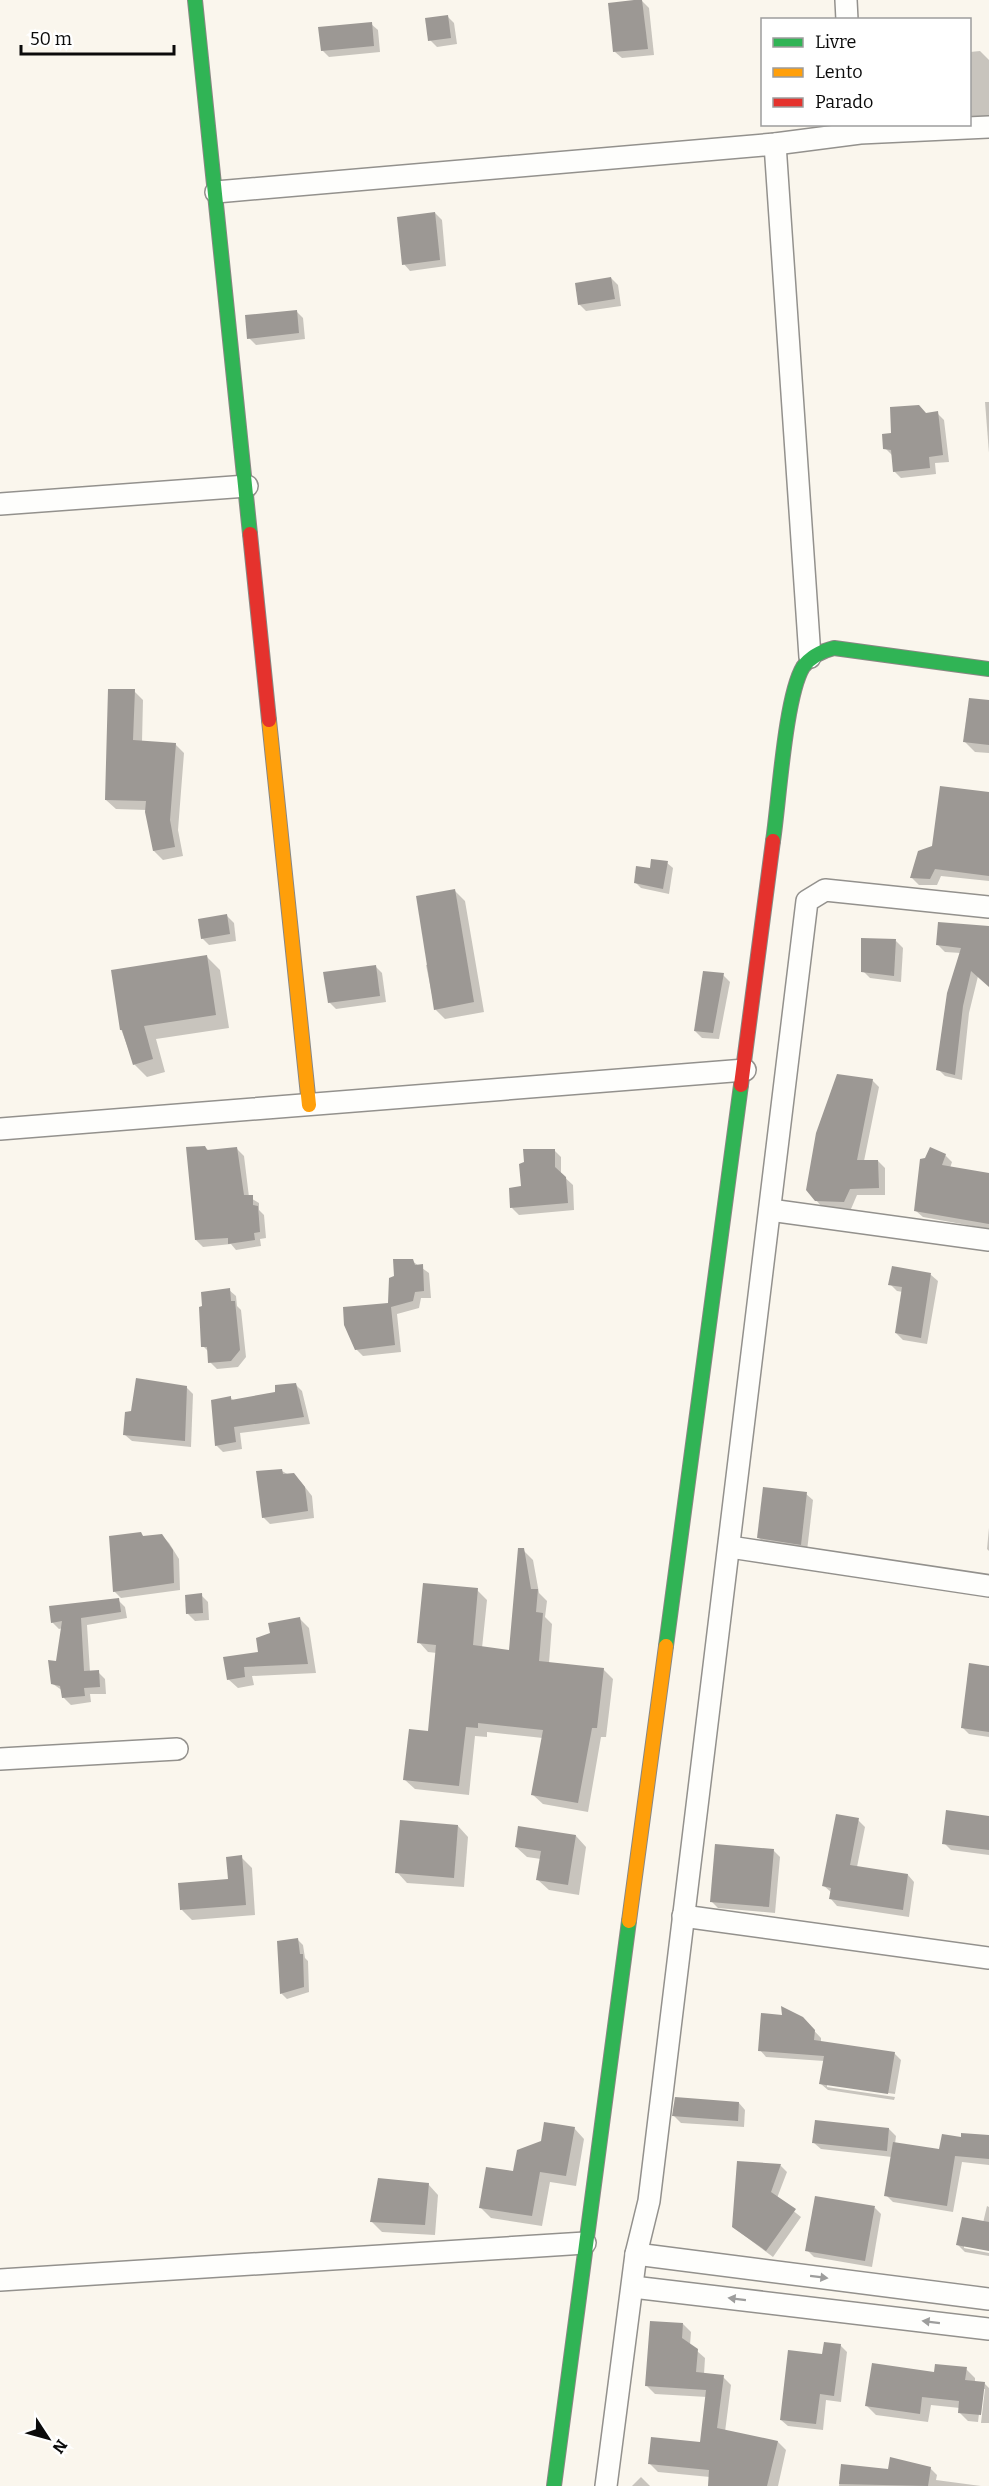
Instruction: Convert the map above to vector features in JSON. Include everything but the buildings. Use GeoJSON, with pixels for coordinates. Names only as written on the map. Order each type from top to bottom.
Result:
{"type":"FeatureCollection","features":[{"type":"Feature","properties":{"kind":"street"},"geometry":{"type":"LineString","coordinates":[[195,0],[247,486],[274,785],[309,1104]]}},
{"type":"Feature","properties":{"kind":"street"},"geometry":{"type":"LineString","coordinates":[[846,0],[847,18]]}},
{"type":"Feature","properties":{"kind":"street"},"geometry":{"type":"LineString","coordinates":[[216,192],[775,144],[859,129],[989,127]]}},
{"type":"Feature","properties":{"kind":"street"},"geometry":{"type":"LineString","coordinates":[[775,144],[810,657]]}},
{"type":"Feature","properties":{"kind":"street"},"geometry":{"type":"LineString","coordinates":[[0,504],[247,486]]}},
{"type":"Feature","properties":{"kind":"street"},"geometry":{"type":"LineString","coordinates":[[554,2486],[745,1070],[792,702],[799,672],[810,657],[820,651],[834,648],[989,669]]}},
{"type":"Feature","properties":{"kind":"street"},"geometry":{"type":"LineString","coordinates":[[606,2486],[636,2254],[649,2201],[807,901],[825,890],[989,907]]}},
{"type":"Feature","properties":{"kind":"street"},"geometry":{"type":"LineString","coordinates":[[0,1129],[745,1070]]}},
{"type":"Feature","properties":{"kind":"street"},"geometry":{"type":"LineString","coordinates":[[770,1210],[989,1240]]}},
{"type":"Feature","properties":{"kind":"street"},"geometry":{"type":"LineString","coordinates":[[730,1547],[989,1586]]}},
{"type":"Feature","properties":{"kind":"street"},"geometry":{"type":"LineString","coordinates":[[0,1759],[177,1749]]}},
{"type":"Feature","properties":{"kind":"street"},"geometry":{"type":"LineString","coordinates":[[683,1916],[989,1958]]}},
{"type":"Feature","properties":{"kind":"street"},"geometry":{"type":"LineString","coordinates":[[0,2280],[585,2243]]}},
{"type":"Feature","properties":{"kind":"street"},"geometry":{"type":"LineString","coordinates":[[636,2254],[989,2299]]}},
{"type":"Feature","properties":{"kind":"street"},"geometry":{"type":"LineString","coordinates":[[633,2287],[989,2329]]}},
{"type":"Feature","properties":{"kind":"traffic: fast"},"geometry":{"type":"LineString","coordinates":[[195,0],[250,534]]}},
{"type":"Feature","properties":{"kind":"traffic: fast"},"geometry":{"type":"LineString","coordinates":[[773,841],[792,701],[803,667],[813,657],[834,648],[989,669]]}},
{"type":"Feature","properties":{"kind":"traffic: fast"},"geometry":{"type":"LineString","coordinates":[[666,1646],[741,1085]]}},
{"type":"Feature","properties":{"kind":"traffic: fast"},"geometry":{"type":"LineString","coordinates":[[554,2486],[629,1921]]}},
{"type":"Feature","properties":{"kind":"traffic: slow"},"geometry":{"type":"LineString","coordinates":[[269,720],[309,1105]]}},
{"type":"Feature","properties":{"kind":"traffic: slow"},"geometry":{"type":"LineString","coordinates":[[629,1921],[666,1646]]}},
{"type":"Feature","properties":{"kind":"traffic: jam"},"geometry":{"type":"LineString","coordinates":[[250,534],[269,720]]}},
{"type":"Feature","properties":{"kind":"traffic: jam"},"geometry":{"type":"LineString","coordinates":[[741,1085],[773,841]]}}]}
